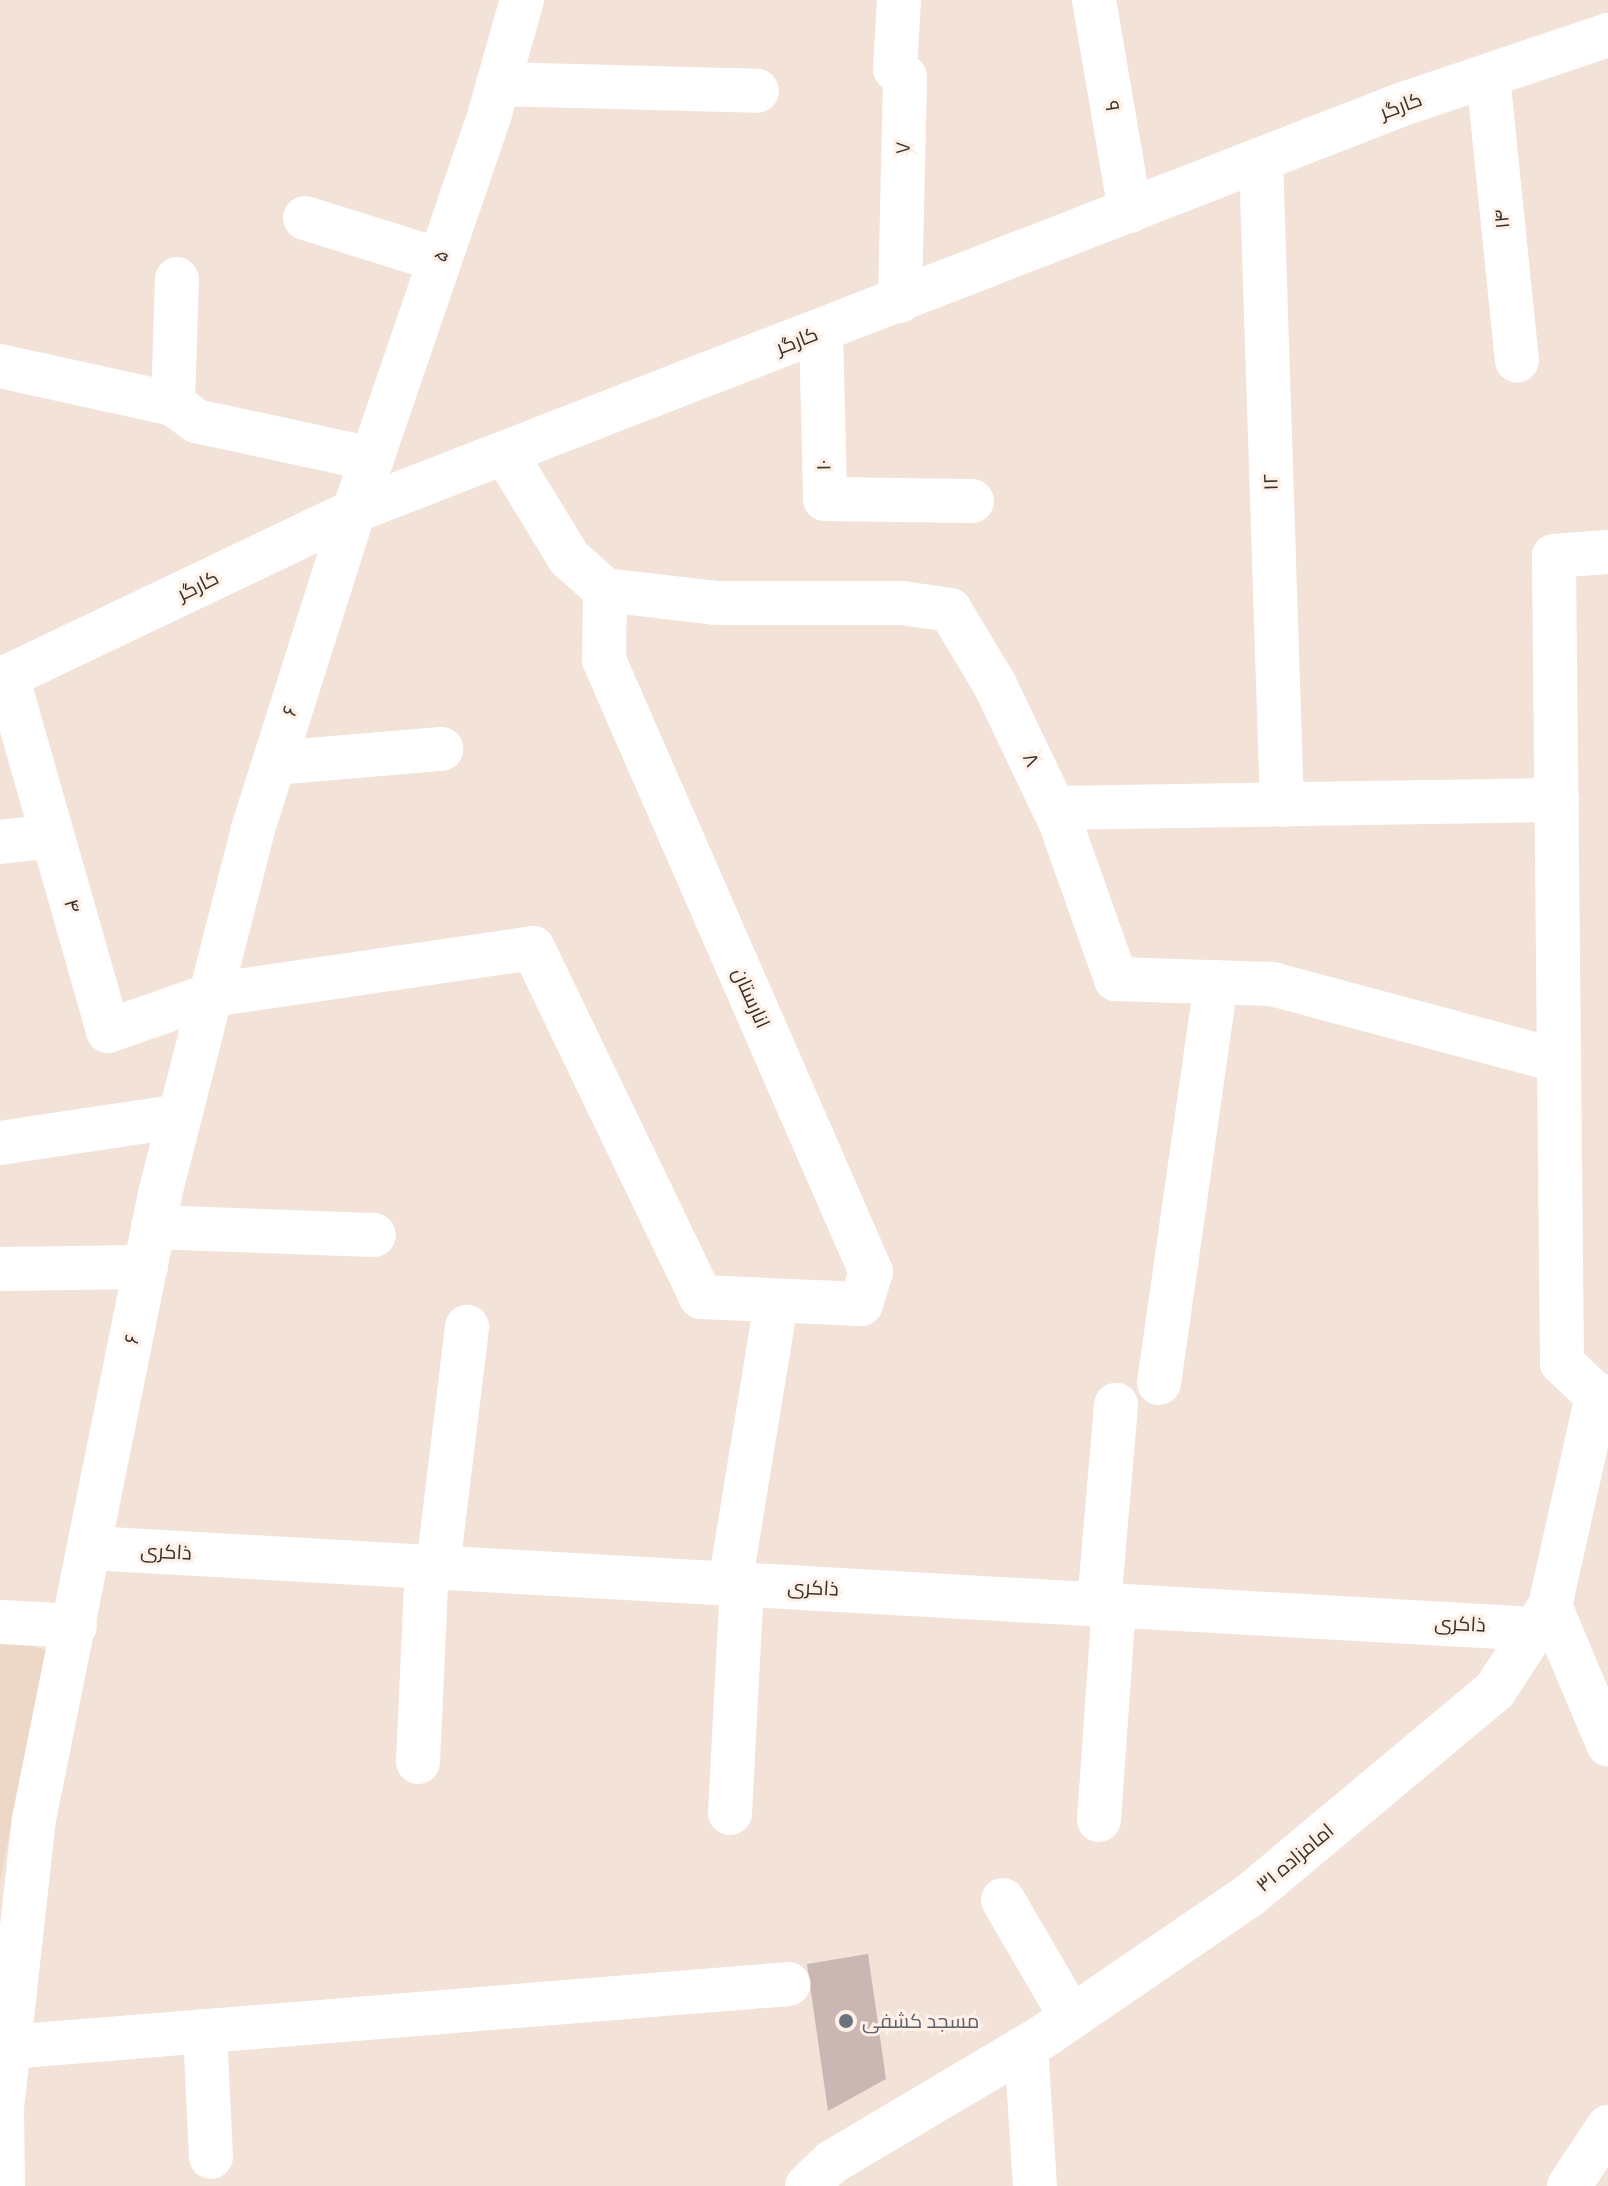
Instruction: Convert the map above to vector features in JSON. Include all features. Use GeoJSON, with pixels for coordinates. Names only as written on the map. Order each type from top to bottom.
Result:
{"type":"FeatureCollection","features":[{"type":"Feature","properties":{"kind":"street","name":"۵"},"geometry":{"type":"LineString","coordinates":[[354,511],[498,84],[522,0]]}},
{"type":"Feature","properties":{"kind":"street","name":"۷"},"geometry":{"type":"LineString","coordinates":[[899,0],[895,69],[905,77],[900,301]]}},
{"type":"Feature","properties":{"kind":"street","name":"۹"},"geometry":{"type":"LineString","coordinates":[[1094,0],[1130,211]]}},
{"type":"Feature","properties":{"kind":"street","name":"کارگر"},"geometry":{"type":"LineString","coordinates":[[4,678],[354,511],[1261,160],[1608,35]]}},
{"type":"Feature","properties":{"kind":"street","name":"۱۴"},"geometry":{"type":"LineString","coordinates":[[1488,76],[1517,361]]}},
{"type":"Feature","properties":{"kind":"street"},"geometry":{"type":"LineString","coordinates":[[498,84],[757,91]]}},
{"type":"Feature","properties":{"kind":"street","name":"۱۲"},"geometry":{"type":"LineString","coordinates":[[1261,160],[1282,805]]}},
{"type":"Feature","properties":{"kind":"street"},"geometry":{"type":"LineString","coordinates":[[305,218],[439,260]]}},
{"type":"Feature","properties":{"kind":"street"},"geometry":{"type":"LineString","coordinates":[[173,404],[177,279]]}},
{"type":"Feature","properties":{"kind":"street","name":"۱۰"},"geometry":{"type":"LineString","coordinates":[[821,331],[825,499],[972,501]]}},
{"type":"Feature","properties":{"kind":"street"},"geometry":{"type":"LineString","coordinates":[[0,366],[173,404],[196,421],[372,459]]}},
{"type":"Feature","properties":{"kind":"street"},"geometry":{"type":"LineString","coordinates":[[505,453],[569,558],[605,590]]}},
{"type":"Feature","properties":{"kind":"street","name":"۶"},"geometry":{"type":"LineString","coordinates":[[2,2175],[2,2108],[34,1819],[150,1247],[211,995],[274,763],[354,511]]}},
{"type":"Feature","properties":{"kind":"street"},"geometry":{"type":"LineString","coordinates":[[1602,1396],[1562,1363],[1554,556],[1608,552]]}},
{"type":"Feature","properties":{"kind":"street","name":"۸"},"geometry":{"type":"LineString","coordinates":[[605,590],[715,603],[902,603],[950,610],[995,685],[1054,808],[1116,979],[1272,984],[1559,1061]]}},
{"type":"Feature","properties":{"kind":"street","name":"انارستان"},"geometry":{"type":"LineString","coordinates":[[605,590],[604,660],[871,1272],[861,1304],[765,1303]]}},
{"type":"Feature","properties":{"kind":"street","name":"۴"},"geometry":{"type":"LineString","coordinates":[[4,678],[108,1031],[211,995]]}},
{"type":"Feature","properties":{"kind":"street"},"geometry":{"type":"LineString","coordinates":[[274,763],[441,749]]}},
{"type":"Feature","properties":{"kind":"street"},"geometry":{"type":"LineString","coordinates":[[1054,808],[1557,800]]}},
{"type":"Feature","properties":{"kind":"street"},"geometry":{"type":"LineString","coordinates":[[0,842],[52,836]]}},
{"type":"Feature","properties":{"kind":"street"},"geometry":{"type":"LineString","coordinates":[[211,995],[533,948],[701,1297],[765,1303],[736,1584],[730,1813]]}},
{"type":"Feature","properties":{"kind":"street"},"geometry":{"type":"LineString","coordinates":[[1159,1383],[1216,982]]}},
{"type":"Feature","properties":{"kind":"street"},"geometry":{"type":"LineString","coordinates":[[0,1143],[180,1116]]}},
{"type":"Feature","properties":{"kind":"street"},"geometry":{"type":"LineString","coordinates":[[0,1269],[150,1247],[374,1235]]}},
{"type":"Feature","properties":{"kind":"street"},"geometry":{"type":"LineString","coordinates":[[418,1762],[432,1567],[467,1327]]}},
{"type":"Feature","properties":{"kind":"street","name":"امامزاده ۳۱"},"geometry":{"type":"LineString","coordinates":[[807,2186],[832,2162],[1026,2047],[1263,1885],[1495,1690],[1543,1617],[1602,1396]]}},
{"type":"Feature","properties":{"kind":"street"},"geometry":{"type":"LineString","coordinates":[[1099,1820],[1116,1405]]}},
{"type":"Feature","properties":{"kind":"street","name":"ذاکری"},"geometry":{"type":"LineString","coordinates":[[91,1548],[1107,1604],[1543,1617]]}},
{"type":"Feature","properties":{"kind":"street"},"geometry":{"type":"LineString","coordinates":[[1543,1617],[1608,1744]]}},
{"type":"Feature","properties":{"kind":"street"},"geometry":{"type":"LineString","coordinates":[[0,1622],[75,1626]]}},
{"type":"Feature","properties":{"kind":"street"},"geometry":{"type":"LineString","coordinates":[[1003,1900],[1071,2017]]}},
{"type":"Feature","properties":{"kind":"street"},"geometry":{"type":"LineString","coordinates":[[9,2047],[788,1984]]}},
{"type":"Feature","properties":{"kind":"street"},"geometry":{"type":"LineString","coordinates":[[205,2031],[211,2157]]}},
{"type":"Feature","properties":{"kind":"street"},"geometry":{"type":"LineString","coordinates":[[1026,2047],[1035,2186]]}},
{"type":"Feature","properties":{"kind":"street"},"geometry":{"type":"LineString","coordinates":[[1569,2186],[1608,2127]]}},
{"type":"Feature","properties":{"kind":"shaded area"},"geometry":{"type":"Polygon","coordinates":[[[0,1639],[16,1639],[46,1651],[0,1880],[0,1639]]]}},
{"type":"Feature","properties":{"kind":"building","name":"مسجد کشفی"},"geometry":{"type":"Polygon","coordinates":[[[868,1954],[886,2079],[828,2111],[807,1964],[868,1954]]]}},
{"type":"Feature","properties":{"kind":"place","name":"مسجد کشفی"},"geometry":{"type":"Point","coordinates":[846,2021]}}]}
